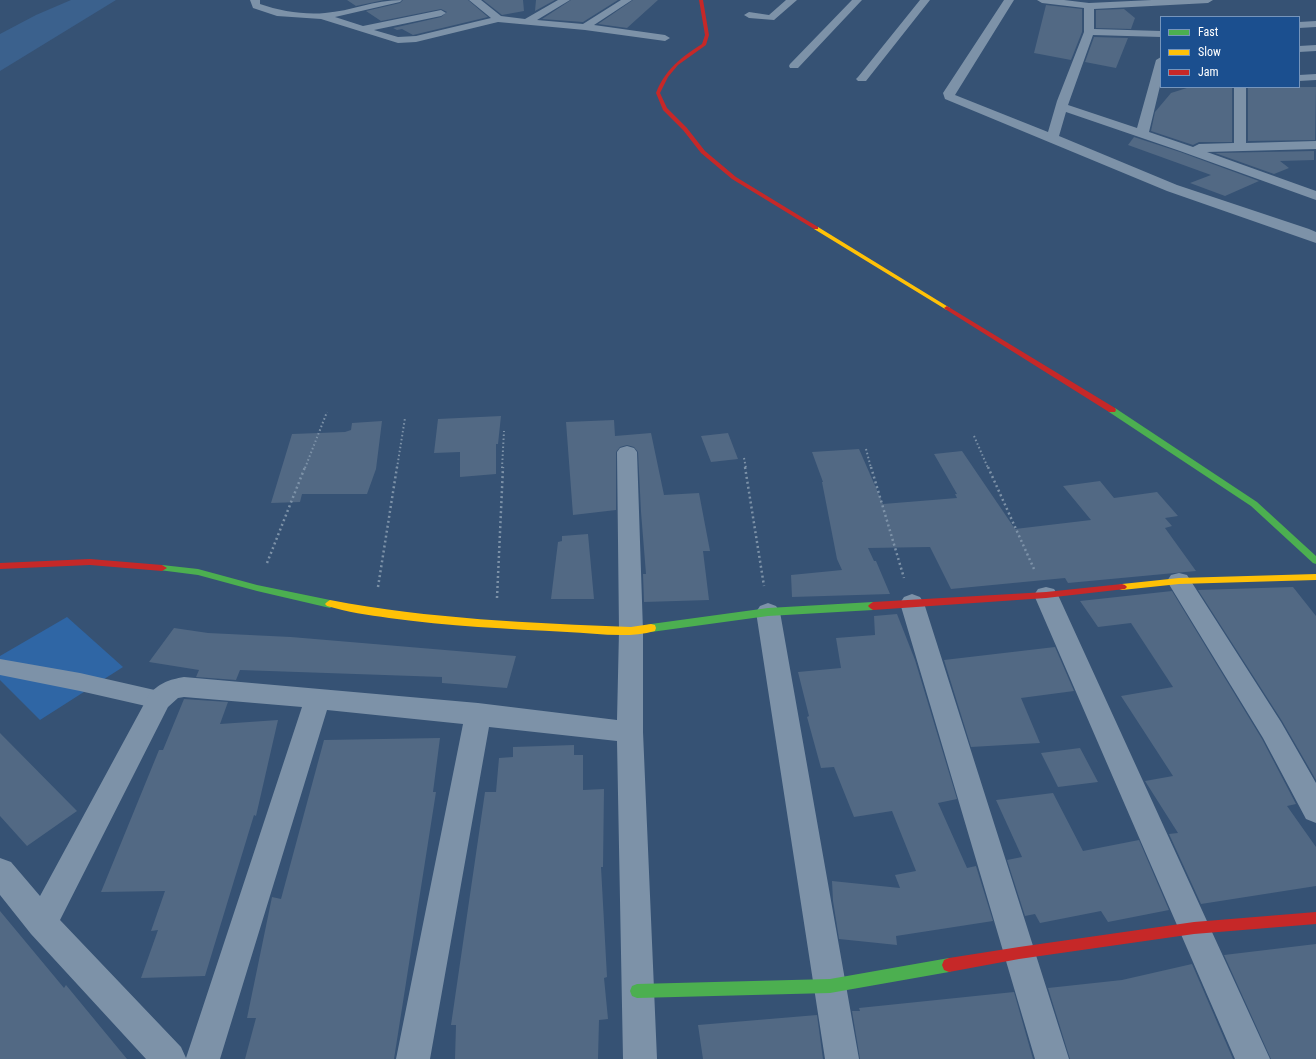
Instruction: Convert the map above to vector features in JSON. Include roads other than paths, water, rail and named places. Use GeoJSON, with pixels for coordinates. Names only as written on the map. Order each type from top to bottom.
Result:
{"type":"FeatureCollection","features":[{"type":"Feature","properties":{"kind":"street"},"geometry":{"type":"LineString","coordinates":[[322,16],[397,0]]}},
{"type":"Feature","properties":{"kind":"street"},"geometry":{"type":"LineString","coordinates":[[474,0],[483,5],[498,19]]}},
{"type":"Feature","properties":{"kind":"street"},"geometry":{"type":"LineString","coordinates":[[483,5],[492,0]]}},
{"type":"Feature","properties":{"kind":"street"},"geometry":{"type":"LineString","coordinates":[[528,21],[565,0]]}},
{"type":"Feature","properties":{"kind":"street"},"geometry":{"type":"LineString","coordinates":[[585,27],[626,0]]}},
{"type":"Feature","properties":{"kind":"street"},"geometry":{"type":"LineString","coordinates":[[701,0],[707,35],[704,45],[687,54],[672,67],[662,79],[658,92],[665,109],[717,164],[734,178],[1124,417],[1254,504],[1316,561]]}},
{"type":"Feature","properties":{"kind":"street"},"geometry":{"type":"LineString","coordinates":[[749,15],[771,18],[792,0]]}},
{"type":"Feature","properties":{"kind":"street"},"geometry":{"type":"LineString","coordinates":[[794,66],[857,0]]}},
{"type":"Feature","properties":{"kind":"street"},"geometry":{"type":"LineString","coordinates":[[862,79],[925,0]]}},
{"type":"Feature","properties":{"kind":"street"},"geometry":{"type":"LineString","coordinates":[[1009,0],[949,93],[949,97],[1172,188],[1312,234]]}},
{"type":"Feature","properties":{"kind":"street"},"geometry":{"type":"LineString","coordinates":[[1042,0],[1089,6],[1208,0]]}},
{"type":"Feature","properties":{"kind":"street"},"geometry":{"type":"LineString","coordinates":[[255,3],[276,2]]}},
{"type":"Feature","properties":{"kind":"street"},"geometry":{"type":"LineString","coordinates":[[255,3],[277,13],[322,16],[391,39],[407,40],[498,19],[585,27],[665,38]]}},
{"type":"Feature","properties":{"kind":"street"},"geometry":{"type":"LineString","coordinates":[[430,6],[468,26]]}},
{"type":"Feature","properties":{"kind":"street"},"geometry":{"type":"LineString","coordinates":[[1052,138],[1089,32],[1089,6]]}},
{"type":"Feature","properties":{"kind":"street"},"geometry":{"type":"LineString","coordinates":[[362,29],[448,16]]}},
{"type":"Feature","properties":{"kind":"street"},"geometry":{"type":"LineString","coordinates":[[1300,25],[1316,24]]}},
{"type":"Feature","properties":{"kind":"street"},"geometry":{"type":"LineString","coordinates":[[1089,32],[1160,34]]}},
{"type":"Feature","properties":{"kind":"street"},"geometry":{"type":"LineString","coordinates":[[1300,50],[1316,48]]}},
{"type":"Feature","properties":{"kind":"street"},"geometry":{"type":"LineString","coordinates":[[1142,134],[1160,64]]}},
{"type":"Feature","properties":{"kind":"street"},"geometry":{"type":"LineString","coordinates":[[1300,78],[1316,77]]}},
{"type":"Feature","properties":{"kind":"street"},"geometry":{"type":"LineString","coordinates":[[1240,88],[1240,147]]}},
{"type":"Feature","properties":{"kind":"street"},"geometry":{"type":"LineString","coordinates":[[1062,107],[1185,148],[1316,196]]}},
{"type":"Feature","properties":{"kind":"street"},"geometry":{"type":"LineString","coordinates":[[1185,148],[1316,145]]}},
{"type":"Feature","properties":{"kind":"street"},"geometry":{"type":"LineString","coordinates":[[1288,185],[1316,184]]}},
{"type":"Feature","properties":{"kind":"street"},"geometry":{"type":"LineString","coordinates":[[627,452],[631,631],[630,732],[640,1059]]}},
{"type":"Feature","properties":{"kind":"street"},"geometry":{"type":"LineString","coordinates":[[0,566],[90,562],[140,565],[198,572],[257,588],[374,613],[496,624],[631,631],[768,612],[1046,595],[1179,581],[1316,577]]}},
{"type":"Feature","properties":{"kind":"street"},"geometry":{"type":"LineString","coordinates":[[1179,581],[1272,730],[1316,810]]}},
{"type":"Feature","properties":{"kind":"street"},"geometry":{"type":"LineString","coordinates":[[1046,595],[1253,1059]]}},
{"type":"Feature","properties":{"kind":"street"},"geometry":{"type":"LineString","coordinates":[[912,603],[1052,1059]]}},
{"type":"Feature","properties":{"kind":"street"},"geometry":{"type":"LineString","coordinates":[[768,612],[842,1059]]}},
{"type":"Feature","properties":{"kind":"street"},"geometry":{"type":"LineString","coordinates":[[42,923],[160,700],[170,690],[184,687],[318,698],[478,714],[630,732]]}},
{"type":"Feature","properties":{"kind":"street"},"geometry":{"type":"LineString","coordinates":[[203,1059],[318,698]]}},
{"type":"Feature","properties":{"kind":"street"},"geometry":{"type":"LineString","coordinates":[[413,1059],[478,714]]}},
{"type":"Feature","properties":{"kind":"street"},"geometry":{"type":"LineString","coordinates":[[0,872],[42,923],[168,1059]]}},
{"type":"Feature","properties":{"kind":"street"},"geometry":{"type":"LineString","coordinates":[[637,991],[830,986],[1019,953],[1194,928],[1316,918]]}},
{"type":"Feature","properties":{"kind":"lane"},"geometry":{"type":"LineString","coordinates":[[0,667],[80,682],[160,700]]}}]}
